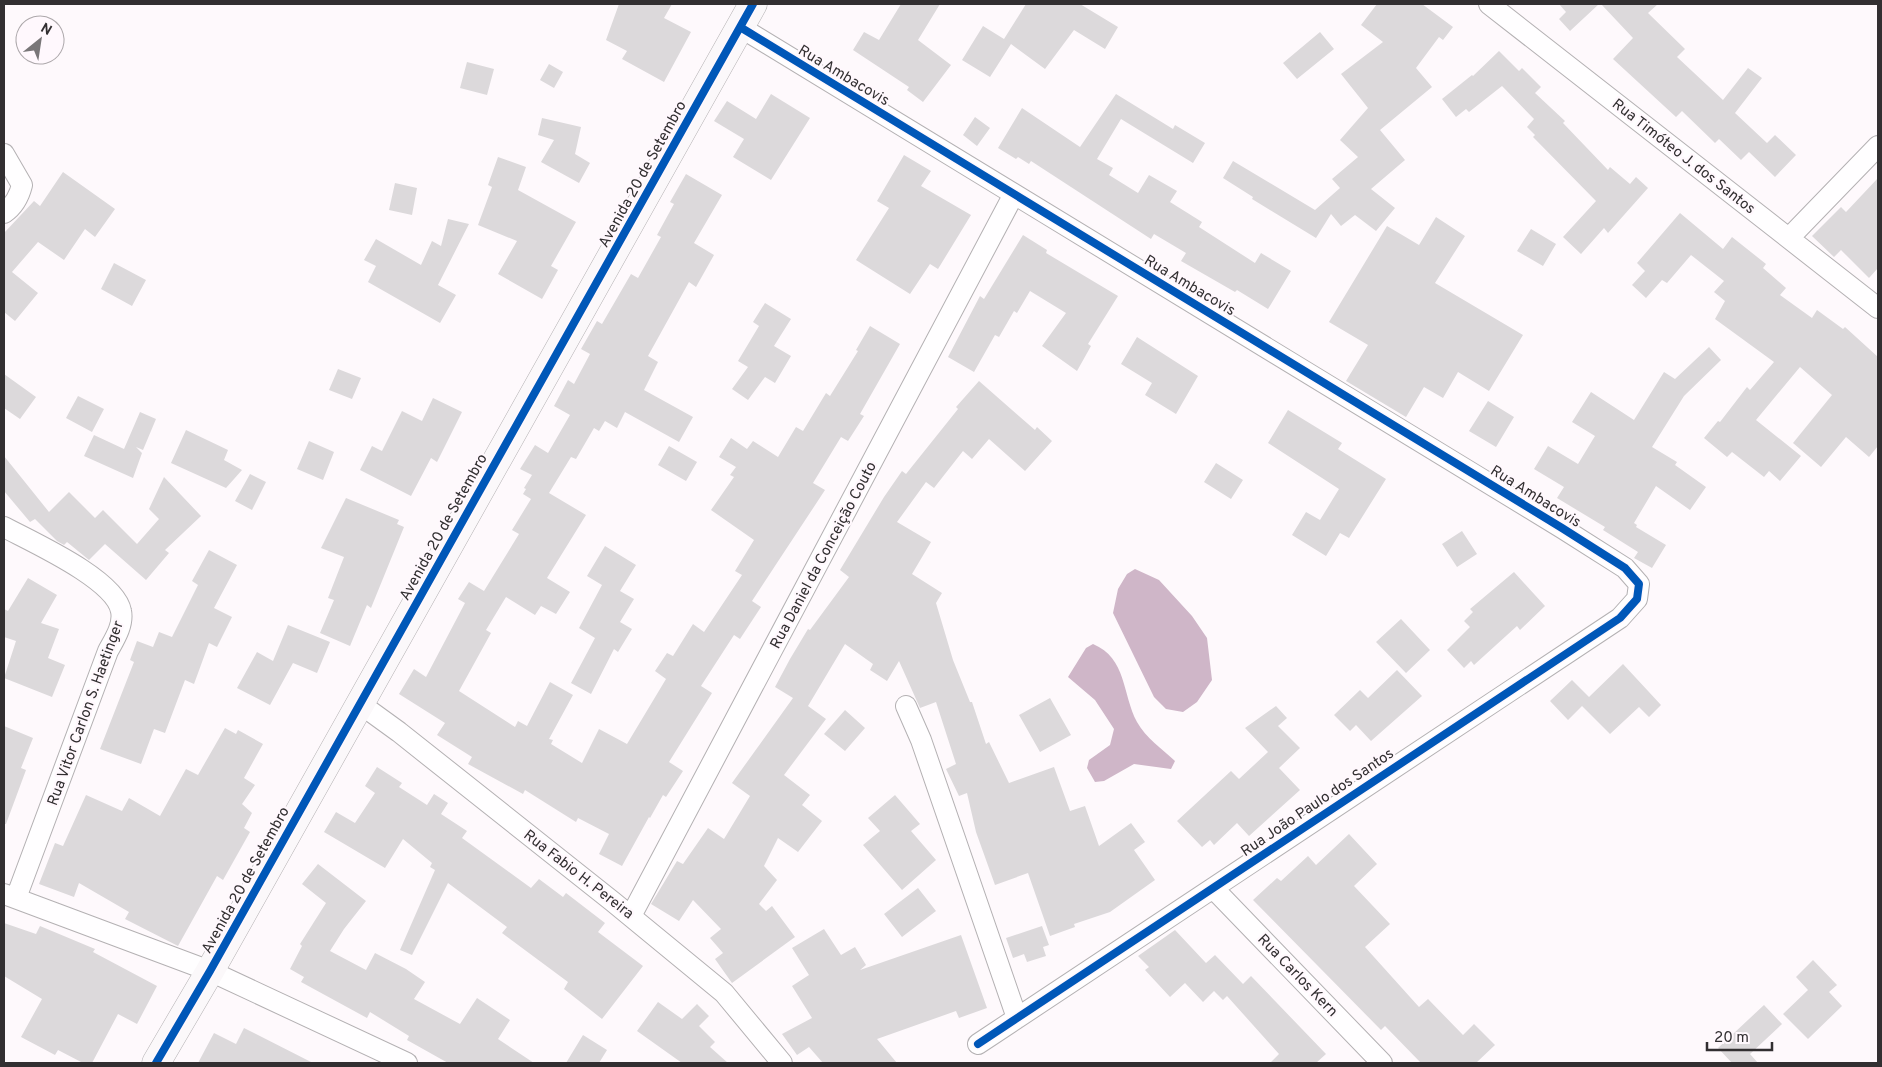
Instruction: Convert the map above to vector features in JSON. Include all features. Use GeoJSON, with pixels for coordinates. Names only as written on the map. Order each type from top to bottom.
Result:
{"type":"FeatureCollection","features":[{"type":"Feature","properties":{"kind":"street","name":"Rua Timóteo J. dos Santos"},"geometry":{"type":"LineString","coordinates":[[1489,4],[1878,308]]}},
{"type":"Feature","properties":{"kind":"street","name":"Rua Ambacovis"},"geometry":{"type":"LineString","coordinates":[[746,16],[1014,194],[1625,568]]}},
{"type":"Feature","properties":{"kind":"street","name":"Avenida 20 de Setembro"},"geometry":{"type":"LineString","coordinates":[[156,1063],[210,971],[746,16]]}},
{"type":"Feature","properties":{"kind":"street"},"geometry":{"type":"LineString","coordinates":[[1789,238],[1878,146]]}},
{"type":"Feature","properties":{"kind":"street"},"geometry":{"type":"LineString","coordinates":[[4,154],[22,185],[20,195],[10,209],[4,213]]}},
{"type":"Feature","properties":{"kind":"street","name":"Rua Daniel da Conceição Couto"},"geometry":{"type":"LineString","coordinates":[[631,916],[1014,194]]}},
{"type":"Feature","properties":{"kind":"street","name":"Rua Vitor Carlon S. Haetinger"},"geometry":{"type":"LineString","coordinates":[[4,527],[87,572],[112,594],[122,612],[118,631],[108,651],[10,896]]}},
{"type":"Feature","properties":{"kind":"street","name":"Rua João Paulo dos Santos"},"geometry":{"type":"LineString","coordinates":[[978,1044],[1626,613],[1637,599],[1639,584],[1625,568]]}},
{"type":"Feature","properties":{"kind":"street","name":"Rua Fabio H. Pereira"},"geometry":{"type":"LineString","coordinates":[[359,703],[399,732],[724,992],[782,1063]]}},
{"type":"Feature","properties":{"kind":"street"},"geometry":{"type":"LineString","coordinates":[[906,706],[921,740],[1018,1018]]}},
{"type":"Feature","properties":{"kind":"street","name":"Rua Carlos Kern"},"geometry":{"type":"LineString","coordinates":[[1213,888],[1382,1063]]}},
{"type":"Feature","properties":{"kind":"street"},"geometry":{"type":"LineString","coordinates":[[10,896],[210,971],[407,1063]]}},
{"type":"Feature","properties":{"kind":"shaded area"},"geometry":{"type":"Polygon","coordinates":[[[1135,569],[1159,580],[1192,616],[1207,638],[1212,680],[1197,702],[1183,712],[1166,709],[1154,697],[1113,613],[1118,589],[1127,574],[1135,569]]]}},
{"type":"Feature","properties":{"kind":"shaded area"},"geometry":{"type":"Polygon","coordinates":[[[1093,644],[1104,650],[1118,667],[1137,722],[1150,738],[1175,761],[1171,769],[1134,764],[1104,781],[1095,782],[1087,768],[1089,760],[1110,745],[1114,729],[1095,700],[1068,677],[1086,648],[1093,644]]]}},
{"type":"Feature","properties":{"kind":"building"},"geometry":{"type":"Polygon","coordinates":[[[619,4],[672,4],[664,18],[691,32],[664,82],[622,59],[627,51],[606,40],[619,4]]]}},
{"type":"Feature","properties":{"kind":"building"},"geometry":{"type":"Polygon","coordinates":[[[901,4],[940,4],[918,40],[951,65],[923,102],[907,90],[909,87],[853,50],[864,32],[879,40],[901,4]]]}},
{"type":"Feature","properties":{"kind":"building"},"geometry":{"type":"Polygon","coordinates":[[[1026,4],[1080,4],[1118,27],[1105,49],[1074,30],[1045,69],[1011,44],[990,77],[962,60],[983,26],[1004,39],[1026,4]]]}},
{"type":"Feature","properties":{"kind":"building"},"geometry":{"type":"Polygon","coordinates":[[[1377,4],[1422,4],[1453,27],[1443,40],[1439,37],[1416,68],[1432,87],[1380,130],[1405,160],[1371,189],[1395,208],[1376,231],[1355,215],[1341,226],[1331,214],[1316,238],[1252,199],[1253,197],[1223,178],[1233,161],[1315,210],[1340,188],[1332,179],[1358,157],[1340,140],[1368,108],[1341,74],[1383,42],[1361,25],[1377,4]]]}},
{"type":"Feature","properties":{"kind":"building"},"geometry":{"type":"Polygon","coordinates":[[[1559,4],[1599,4],[1570,31],[1559,19],[1566,12],[1559,4]]]}},
{"type":"Feature","properties":{"kind":"building"},"geometry":{"type":"Polygon","coordinates":[[[1601,4],[1658,4],[1648,13],[1685,49],[1677,57],[1723,100],[1748,68],[1762,78],[1735,113],[1767,143],[1775,135],[1796,155],[1775,177],[1749,152],[1741,160],[1719,139],[1715,143],[1682,111],[1676,117],[1613,59],[1633,38],[1601,4]]]}},
{"type":"Feature","properties":{"kind":"building"},"geometry":{"type":"Polygon","coordinates":[[[1320,32],[1334,49],[1297,79],[1283,63],[1320,32]]]}},
{"type":"Feature","properties":{"kind":"building"},"geometry":{"type":"Polygon","coordinates":[[[1499,51],[1519,71],[1522,68],[1541,87],[1535,93],[1565,121],[1563,123],[1608,170],[1610,167],[1630,184],[1636,177],[1648,188],[1608,233],[1604,228],[1581,254],[1563,237],[1596,201],[1533,137],[1535,135],[1527,127],[1534,119],[1502,86],[1469,112],[1466,109],[1456,117],[1442,99],[1473,76],[1499,51]]]}},
{"type":"Feature","properties":{"kind":"building"},"geometry":{"type":"Polygon","coordinates":[[[467,62],[494,69],[487,95],[460,88],[467,62]]]}},
{"type":"Feature","properties":{"kind":"building"},"geometry":{"type":"Polygon","coordinates":[[[549,64],[563,72],[554,88],[540,80],[549,64]]]}},
{"type":"Feature","properties":{"kind":"building"},"geometry":{"type":"Polygon","coordinates":[[[771,94],[810,118],[771,180],[733,157],[744,139],[714,121],[727,101],[756,119],[771,94]]]}},
{"type":"Feature","properties":{"kind":"building"},"geometry":{"type":"Polygon","coordinates":[[[1116,94],[1173,129],[1175,125],[1205,143],[1193,163],[1121,119],[1097,159],[1113,168],[1109,175],[1138,193],[1149,175],[1177,191],[1170,202],[1202,222],[1199,227],[1255,263],[1261,253],[1291,271],[1268,309],[1237,290],[1235,292],[1181,261],[1186,253],[1154,234],[1151,239],[1031,161],[1029,164],[1018,157],[1016,159],[998,148],[1022,108],[1080,147],[1116,94]]]}},
{"type":"Feature","properties":{"kind":"building"},"geometry":{"type":"Polygon","coordinates":[[[975,117],[990,128],[977,146],[963,135],[975,117]]]}},
{"type":"Feature","properties":{"kind":"building"},"geometry":{"type":"Polygon","coordinates":[[[542,118],[581,127],[575,154],[590,163],[579,183],[541,162],[554,140],[538,135],[542,118]]]}},
{"type":"Feature","properties":{"kind":"building"},"geometry":{"type":"Polygon","coordinates":[[[904,155],[931,171],[921,186],[971,215],[938,269],[930,264],[910,294],[856,260],[889,208],[877,201],[904,155]]]}},
{"type":"Feature","properties":{"kind":"building"},"geometry":{"type":"Polygon","coordinates":[[[498,157],[526,167],[518,190],[576,222],[551,266],[558,270],[542,299],[498,274],[517,241],[478,225],[492,187],[488,185],[498,157]]]}},
{"type":"Feature","properties":{"kind":"building"},"geometry":{"type":"Polygon","coordinates":[[[63,172],[115,209],[95,237],[85,229],[64,260],[38,242],[12,272],[38,293],[15,321],[4,312],[4,233],[34,201],[40,206],[63,172]]]}},
{"type":"Feature","properties":{"kind":"building"},"geometry":{"type":"Polygon","coordinates":[[[686,174],[722,195],[694,243],[714,255],[696,287],[689,282],[648,356],[658,362],[644,390],[693,417],[679,442],[625,412],[617,428],[605,421],[599,431],[594,428],[576,459],[571,457],[549,493],[586,515],[547,578],[570,592],[556,614],[541,606],[535,615],[506,597],[486,630],[491,633],[459,691],[515,727],[518,721],[527,726],[550,682],[573,695],[549,739],[553,740],[551,744],[582,763],[599,729],[627,744],[666,679],[655,671],[667,653],[673,656],[693,624],[704,632],[742,575],[735,571],[754,540],[711,510],[734,477],[730,475],[736,467],[719,457],[731,438],[747,449],[753,441],[778,457],[796,427],[803,431],[826,393],[830,396],[858,351],[856,350],[870,326],[900,344],[860,414],[864,416],[848,441],[841,437],[813,483],[825,490],[752,601],[761,607],[740,639],[734,635],[701,686],[712,693],[669,762],[683,771],[666,797],[663,795],[622,866],[599,854],[609,834],[578,818],[576,822],[525,790],[523,794],[468,764],[472,757],[437,735],[445,723],[399,694],[414,669],[426,677],[465,603],[458,599],[469,582],[484,591],[519,534],[512,530],[531,499],[523,494],[526,489],[524,488],[532,475],[520,469],[535,445],[548,453],[570,415],[554,406],[568,380],[574,384],[590,354],[581,349],[597,321],[602,324],[631,274],[638,278],[661,237],[657,235],[674,204],[670,202],[686,174]]]}},
{"type":"Feature","properties":{"kind":"building"},"geometry":{"type":"Polygon","coordinates":[[[1878,178],[1878,268],[1869,278],[1841,250],[1834,257],[1812,236],[1841,207],[1846,212],[1878,178]]]}},
{"type":"Feature","properties":{"kind":"building"},"geometry":{"type":"Polygon","coordinates":[[[395,183],[417,188],[412,215],[389,210],[395,183]]]}},
{"type":"Feature","properties":{"kind":"building"},"geometry":{"type":"Polygon","coordinates":[[[1680,213],[1723,249],[1732,237],[1766,264],[1763,268],[1786,288],[1780,295],[1812,318],[1817,310],[1843,329],[1845,327],[1878,357],[1878,446],[1869,457],[1846,437],[1821,467],[1793,443],[1832,395],[1800,367],[1756,420],[1801,456],[1780,481],[1769,471],[1764,477],[1732,452],[1727,457],[1704,438],[1718,421],[1720,422],[1747,387],[1750,390],[1774,362],[1715,319],[1725,301],[1714,292],[1724,281],[1691,255],[1667,283],[1662,280],[1646,298],[1632,285],[1645,271],[1637,263],[1680,213]]]}},
{"type":"Feature","properties":{"kind":"building"},"geometry":{"type":"Polygon","coordinates":[[[1436,217],[1465,236],[1435,283],[1523,335],[1489,391],[1458,372],[1443,398],[1424,387],[1406,417],[1346,381],[1368,345],[1329,322],[1387,226],[1419,245],[1436,217]]]}},
{"type":"Feature","properties":{"kind":"building"},"geometry":{"type":"Polygon","coordinates":[[[448,219],[469,224],[438,285],[456,295],[440,323],[368,282],[376,266],[364,260],[376,239],[421,265],[432,241],[441,246],[448,219]]]}},
{"type":"Feature","properties":{"kind":"building"},"geometry":{"type":"Polygon","coordinates":[[[1531,229],[1556,244],[1543,266],[1517,251],[1531,229]]]}},
{"type":"Feature","properties":{"kind":"building"},"geometry":{"type":"Polygon","coordinates":[[[1023,235],[1047,250],[1046,253],[1118,296],[1088,344],[1091,346],[1077,371],[1042,346],[1066,313],[1030,291],[1017,313],[1014,311],[999,337],[995,335],[974,372],[948,357],[980,296],[984,299],[1023,235]]]}},
{"type":"Feature","properties":{"kind":"building"},"geometry":{"type":"Polygon","coordinates":[[[114,263],[146,280],[132,306],[101,289],[114,263]]]}},
{"type":"Feature","properties":{"kind":"building"},"geometry":{"type":"Polygon","coordinates":[[[765,303],[791,319],[774,346],[791,356],[775,383],[765,377],[748,400],[732,389],[748,367],[738,361],[759,326],[753,322],[765,303]]]}},
{"type":"Feature","properties":{"kind":"building"},"geometry":{"type":"Polygon","coordinates":[[[1137,337],[1198,376],[1176,414],[1145,395],[1152,383],[1121,364],[1137,337]]]}},
{"type":"Feature","properties":{"kind":"building"},"geometry":{"type":"Polygon","coordinates":[[[1709,347],[1721,360],[1684,396],[1652,447],[1677,462],[1675,465],[1706,487],[1690,510],[1656,486],[1634,523],[1637,525],[1636,527],[1666,545],[1652,568],[1634,558],[1638,552],[1603,530],[1605,527],[1557,498],[1564,487],[1534,469],[1548,446],[1578,464],[1595,436],[1572,422],[1591,392],[1634,420],[1664,372],[1675,379],[1709,347]]]}},
{"type":"Feature","properties":{"kind":"building"},"geometry":{"type":"Polygon","coordinates":[[[338,369],[361,378],[352,399],[329,390],[338,369]]]}},
{"type":"Feature","properties":{"kind":"building"},"geometry":{"type":"Polygon","coordinates":[[[4,374],[36,397],[20,419],[4,408],[4,374]]]}},
{"type":"Feature","properties":{"kind":"building"},"geometry":{"type":"Polygon","coordinates":[[[979,381],[1035,430],[1037,427],[1052,441],[1025,471],[989,439],[972,459],[963,451],[934,488],[926,482],[897,522],[931,542],[912,574],[942,593],[936,603],[953,660],[970,702],[972,702],[986,744],[989,742],[1009,783],[1054,767],[1070,811],[1085,806],[1099,846],[1131,823],[1145,842],[1134,850],[1155,880],[1110,912],[1074,924],[1075,927],[1050,936],[1028,873],[995,885],[976,832],[967,793],[959,796],[946,769],[956,764],[936,702],[920,708],[899,661],[887,681],[870,670],[873,664],[845,644],[808,706],[826,719],[784,775],[810,795],[802,805],[822,821],[798,852],[778,838],[764,866],[777,880],[759,904],[766,911],[772,906],[795,937],[732,983],[715,959],[723,953],[710,938],[721,929],[693,900],[679,921],[651,904],[677,861],[683,864],[708,828],[724,839],[750,796],[732,783],[793,698],[775,687],[790,659],[808,629],[810,630],[849,577],[840,570],[884,497],[902,471],[906,474],[958,409],[956,407],[979,381]]]}},
{"type":"Feature","properties":{"kind":"building"},"geometry":{"type":"Polygon","coordinates":[[[78,396],[104,409],[92,432],[66,418],[78,396]]]}},
{"type":"Feature","properties":{"kind":"building"},"geometry":{"type":"Polygon","coordinates":[[[433,398],[462,412],[437,462],[431,458],[411,496],[360,470],[372,446],[382,451],[402,411],[422,421],[433,398]]]}},
{"type":"Feature","properties":{"kind":"building"},"geometry":{"type":"Polygon","coordinates":[[[1488,401],[1514,417],[1496,447],[1469,431],[1488,401]]]}},
{"type":"Feature","properties":{"kind":"building"},"geometry":{"type":"Polygon","coordinates":[[[1288,410],[1342,443],[1338,449],[1386,479],[1349,538],[1340,533],[1326,556],[1292,535],[1306,512],[1320,520],[1339,489],[1268,443],[1288,410]]]}},
{"type":"Feature","properties":{"kind":"building"},"geometry":{"type":"Polygon","coordinates":[[[140,412],[156,419],[143,450],[136,447],[142,453],[133,478],[84,456],[94,435],[124,449],[140,412]]]}},
{"type":"Feature","properties":{"kind":"building"},"geometry":{"type":"Polygon","coordinates":[[[186,430],[228,450],[224,460],[242,470],[226,488],[171,463],[186,430]]]}},
{"type":"Feature","properties":{"kind":"building"},"geometry":{"type":"Polygon","coordinates":[[[309,441],[334,452],[323,480],[297,469],[309,441]]]}},
{"type":"Feature","properties":{"kind":"building"},"geometry":{"type":"Polygon","coordinates":[[[669,446],[697,462],[686,481],[658,465],[669,446]]]}},
{"type":"Feature","properties":{"kind":"building"},"geometry":{"type":"Polygon","coordinates":[[[4,456],[49,512],[69,492],[95,518],[103,510],[137,544],[159,519],[149,509],[164,477],[201,516],[165,550],[169,553],[146,580],[105,544],[89,560],[67,542],[64,545],[57,541],[35,519],[30,522],[4,491],[4,456]]]}},
{"type":"Feature","properties":{"kind":"building"},"geometry":{"type":"Polygon","coordinates":[[[1216,463],[1243,480],[1231,499],[1204,482],[1216,463]]]}},
{"type":"Feature","properties":{"kind":"building"},"geometry":{"type":"Polygon","coordinates":[[[250,474],[266,482],[252,510],[235,501],[250,474]]]}},
{"type":"Feature","properties":{"kind":"building"},"geometry":{"type":"Polygon","coordinates":[[[346,498],[399,520],[397,524],[404,527],[371,608],[367,605],[350,646],[320,633],[334,600],[328,598],[344,557],[321,548],[346,498]]]}},
{"type":"Feature","properties":{"kind":"building"},"geometry":{"type":"Polygon","coordinates":[[[1462,531],[1477,554],[1457,567],[1442,544],[1462,531]]]}},
{"type":"Feature","properties":{"kind":"building"},"geometry":{"type":"Polygon","coordinates":[[[605,546],[636,565],[620,591],[634,599],[620,622],[632,629],[618,652],[614,649],[591,694],[571,683],[595,638],[579,628],[602,585],[587,576],[605,546]]]}},
{"type":"Feature","properties":{"kind":"building"},"geometry":{"type":"Polygon","coordinates":[[[209,550],[237,565],[214,608],[232,617],[217,647],[209,643],[194,684],[185,680],[165,733],[154,729],[141,764],[100,749],[134,662],[130,660],[137,641],[153,647],[159,632],[172,637],[198,585],[192,581],[209,550]]]}},
{"type":"Feature","properties":{"kind":"building"},"geometry":{"type":"Polygon","coordinates":[[[1514,572],[1545,606],[1520,630],[1517,626],[1474,665],[1471,661],[1464,668],[1447,650],[1470,627],[1464,621],[1473,612],[1470,609],[1514,572]]]}},
{"type":"Feature","properties":{"kind":"building"},"geometry":{"type":"Polygon","coordinates":[[[28,578],[57,595],[41,623],[59,629],[48,658],[65,665],[52,697],[4,678],[16,641],[4,637],[4,609],[8,611],[28,578]]]}},
{"type":"Feature","properties":{"kind":"building"},"geometry":{"type":"Polygon","coordinates":[[[1401,619],[1430,650],[1406,673],[1376,642],[1401,619]]]}},
{"type":"Feature","properties":{"kind":"building"},"geometry":{"type":"Polygon","coordinates":[[[288,625],[330,642],[317,673],[293,663],[270,705],[237,688],[257,652],[273,661],[288,625]]]}},
{"type":"Feature","properties":{"kind":"building"},"geometry":{"type":"Polygon","coordinates":[[[1623,664],[1661,705],[1649,717],[1639,707],[1610,734],[1582,706],[1568,720],[1550,701],[1572,680],[1589,697],[1623,664]]]}},
{"type":"Feature","properties":{"kind":"building"},"geometry":{"type":"Polygon","coordinates":[[[1397,670],[1422,696],[1371,741],[1356,725],[1350,731],[1334,715],[1360,690],[1368,698],[1397,670]]]}},
{"type":"Feature","properties":{"kind":"building"},"geometry":{"type":"Polygon","coordinates":[[[1050,698],[1071,735],[1040,752],[1019,715],[1050,698]]]}},
{"type":"Feature","properties":{"kind":"building"},"geometry":{"type":"Polygon","coordinates":[[[1276,706],[1287,718],[1278,726],[1300,748],[1279,768],[1300,790],[1249,836],[1237,823],[1214,845],[1210,840],[1202,847],[1177,821],[1231,771],[1239,779],[1268,752],[1245,728],[1276,706]]]}},
{"type":"Feature","properties":{"kind":"building"},"geometry":{"type":"Polygon","coordinates":[[[845,710],[865,728],[845,751],[824,734],[845,710]]]}},
{"type":"Feature","properties":{"kind":"building"},"geometry":{"type":"Polygon","coordinates":[[[4,726],[33,738],[21,768],[26,770],[6,824],[4,824],[4,726]]]}},
{"type":"Feature","properties":{"kind":"building"},"geometry":{"type":"Polygon","coordinates":[[[225,728],[236,734],[238,730],[263,744],[244,778],[255,785],[242,804],[252,813],[244,828],[250,832],[223,880],[217,876],[178,946],[125,919],[129,912],[79,883],[74,897],[39,884],[55,843],[63,846],[86,795],[122,811],[129,798],[160,816],[186,769],[198,775],[225,728]]]}},
{"type":"Feature","properties":{"kind":"building"},"geometry":{"type":"Polygon","coordinates":[[[377,767],[402,783],[399,787],[427,805],[434,794],[448,803],[441,814],[467,831],[462,838],[531,888],[539,879],[563,897],[566,893],[605,923],[598,932],[643,966],[602,1019],[564,989],[568,982],[502,933],[507,927],[448,883],[412,955],[400,950],[435,870],[430,867],[432,863],[403,839],[385,868],[324,832],[336,812],[355,823],[375,793],[365,786],[377,767]]]}},
{"type":"Feature","properties":{"kind":"building"},"geometry":{"type":"Polygon","coordinates":[[[895,795],[920,824],[911,831],[936,860],[902,890],[863,845],[880,831],[868,818],[895,795]]]}},
{"type":"Feature","properties":{"kind":"building"},"geometry":{"type":"Polygon","coordinates":[[[1349,834],[1377,864],[1354,886],[1390,924],[1365,947],[1419,1007],[1428,999],[1463,1035],[1474,1024],[1495,1045],[1476,1063],[1421,1063],[1385,1026],[1381,1030],[1253,900],[1277,878],[1281,881],[1308,856],[1316,865],[1349,834]]]}},
{"type":"Feature","properties":{"kind":"building"},"geometry":{"type":"Polygon","coordinates":[[[318,864],[366,901],[330,951],[366,970],[375,953],[406,969],[425,982],[414,999],[460,1024],[477,998],[510,1020],[498,1039],[534,1063],[448,1063],[407,1040],[409,1036],[370,1012],[367,1018],[301,982],[304,977],[290,969],[302,946],[300,944],[326,903],[302,884],[318,864]]]}},
{"type":"Feature","properties":{"kind":"building"},"geometry":{"type":"Polygon","coordinates":[[[918,888],[936,911],[902,937],[884,914],[918,888]]]}},
{"type":"Feature","properties":{"kind":"building"},"geometry":{"type":"Polygon","coordinates":[[[4,923],[36,934],[40,926],[95,949],[93,952],[157,986],[137,1024],[118,1014],[92,1063],[83,1063],[58,1050],[55,1055],[21,1037],[42,999],[4,976],[4,923]]]}},
{"type":"Feature","properties":{"kind":"building"},"geometry":{"type":"Polygon","coordinates":[[[1042,926],[1049,945],[1043,947],[1046,956],[1027,962],[1024,954],[1013,958],[1006,938],[1042,926]]]}},
{"type":"Feature","properties":{"kind":"building"},"geometry":{"type":"Polygon","coordinates":[[[824,929],[841,955],[855,947],[866,965],[860,970],[961,935],[987,1008],[959,1018],[956,1011],[877,1039],[897,1063],[823,1063],[809,1047],[797,1055],[782,1034],[812,1018],[792,986],[809,975],[792,948],[824,929]]]}},
{"type":"Feature","properties":{"kind":"building"},"geometry":{"type":"Polygon","coordinates":[[[1175,930],[1206,963],[1215,955],[1243,984],[1251,976],[1326,1054],[1316,1063],[1270,1063],[1279,1054],[1227,996],[1223,1000],[1214,991],[1203,1002],[1185,983],[1170,997],[1145,970],[1149,967],[1138,956],[1175,930]]]}},
{"type":"Feature","properties":{"kind":"building"},"geometry":{"type":"Polygon","coordinates":[[[1813,960],[1837,985],[1829,992],[1842,1006],[1808,1039],[1783,1014],[1808,990],[1796,977],[1813,960]]]}},
{"type":"Feature","properties":{"kind":"building"},"geometry":{"type":"Polygon","coordinates":[[[658,1002],[682,1019],[697,1004],[709,1016],[699,1026],[715,1042],[710,1047],[728,1063],[682,1063],[637,1031],[658,1002]]]}},
{"type":"Feature","properties":{"kind":"building"},"geometry":{"type":"Polygon","coordinates":[[[1764,1005],[1782,1024],[1750,1054],[1758,1063],[1732,1063],[1718,1048],[1764,1005]]]}},
{"type":"Feature","properties":{"kind":"building"},"geometry":{"type":"Polygon","coordinates":[[[244,1028],[313,1063],[198,1063],[214,1033],[236,1044],[244,1028]]]}},
{"type":"Feature","properties":{"kind":"building"},"geometry":{"type":"Polygon","coordinates":[[[583,1035],[607,1050],[599,1063],[566,1063],[583,1035]]]}},
{"type":"Feature","properties":{"kind":"cycle path"},"geometry":{"type":"LineString","coordinates":[[156,1063],[210,971],[753,4]]}},
{"type":"Feature","properties":{"kind":"cycle path"},"geometry":{"type":"LineString","coordinates":[[740,27],[1562,528],[1625,568],[1639,584],[1637,599],[1620,618],[978,1044]]}}]}
